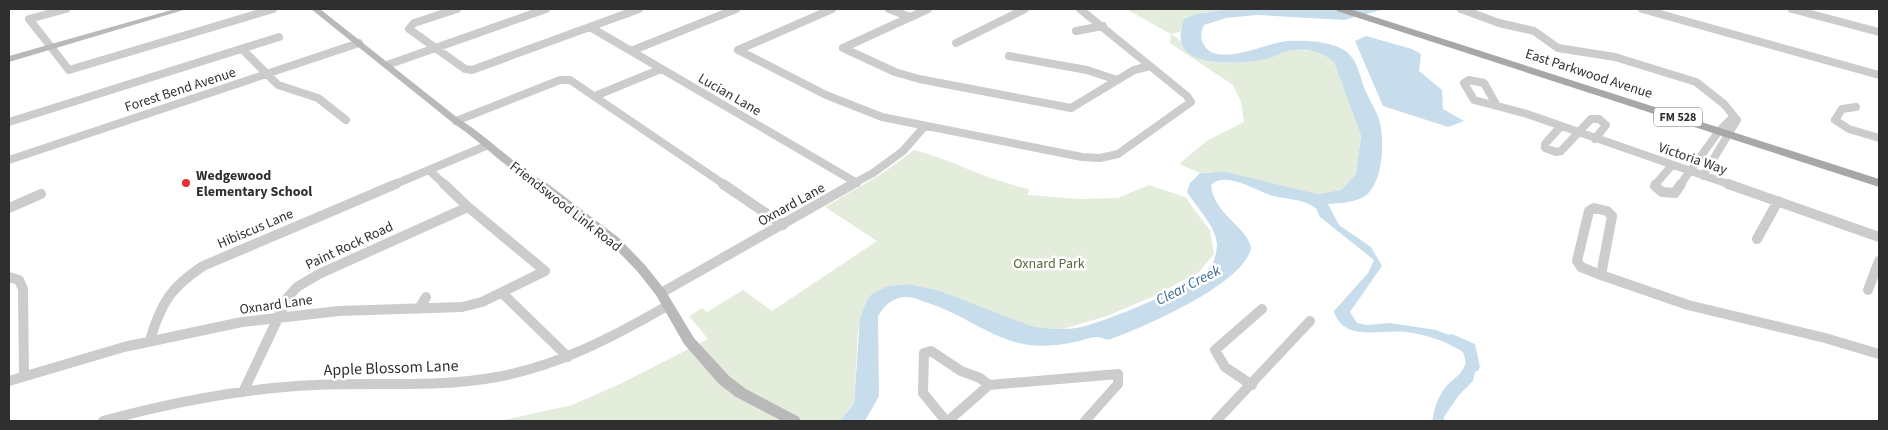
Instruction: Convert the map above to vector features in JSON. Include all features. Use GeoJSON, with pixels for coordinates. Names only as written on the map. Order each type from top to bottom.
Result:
{"type":"FeatureCollection","features":[{"type":"Feature","properties":{"kind":"main road"},"geometry":{"type":"LineString","coordinates":[[9,59],[49,44],[164,9]]}},
{"type":"Feature","properties":{"kind":"main road"},"geometry":{"type":"LineString","coordinates":[[9,53],[183,9]]}},
{"type":"Feature","properties":{"kind":"main road","name":"Friendswood Link Road"},"geometry":{"type":"LineString","coordinates":[[315,9],[456,121],[478,135],[531,179],[544,186],[615,241],[661,293],[689,341],[711,367],[724,380],[750,398],[794,421]]}},
{"type":"Feature","properties":{"kind":"main road","name":"East Parkwood Avenue"},"geometry":{"type":"LineString","coordinates":[[1341,9],[1879,183]]}},
{"type":"Feature","properties":{"kind":"street"},"geometry":{"type":"LineString","coordinates":[[66,9],[29,19],[69,70],[273,9]]}},
{"type":"Feature","properties":{"kind":"street"},"geometry":{"type":"LineString","coordinates":[[456,9],[414,23],[410,26],[410,29],[465,69],[472,70],[639,9]]}},
{"type":"Feature","properties":{"kind":"street"},"geometry":{"type":"LineString","coordinates":[[387,65],[546,9]]}},
{"type":"Feature","properties":{"kind":"street"},"geometry":{"type":"LineString","coordinates":[[632,50],[736,9]]}},
{"type":"Feature","properties":{"kind":"street"},"geometry":{"type":"LineString","coordinates":[[832,9],[738,50],[819,92],[882,117],[924,127],[1092,159],[1108,158],[1118,154],[1191,102],[1103,26],[1080,9]]}},
{"type":"Feature","properties":{"kind":"street"},"geometry":{"type":"LineString","coordinates":[[889,9],[910,17]]}},
{"type":"Feature","properties":{"kind":"street"},"geometry":{"type":"LineString","coordinates":[[928,9],[844,48],[895,72],[919,79],[1071,108],[1134,70],[1150,66]]}},
{"type":"Feature","properties":{"kind":"street"},"geometry":{"type":"LineString","coordinates":[[956,43],[1025,9]]}},
{"type":"Feature","properties":{"kind":"street"},"geometry":{"type":"LineString","coordinates":[[1461,9],[1499,23],[1534,31],[1558,48],[1636,64],[1702,85],[1724,104],[1734,116],[1736,123],[1691,172],[1675,193],[1662,192],[1655,186],[1672,165]]}},
{"type":"Feature","properties":{"kind":"street"},"geometry":{"type":"LineString","coordinates":[[1642,9],[1879,75]]}},
{"type":"Feature","properties":{"kind":"street"},"geometry":{"type":"LineString","coordinates":[[1792,9],[1879,30]]}},
{"type":"Feature","properties":{"kind":"street"},"geometry":{"type":"LineString","coordinates":[[1800,9],[1879,30]]}},
{"type":"Feature","properties":{"kind":"street"},"geometry":{"type":"LineString","coordinates":[[1076,32],[1103,26]]}},
{"type":"Feature","properties":{"kind":"street","name":"Lucian Lane"},"geometry":{"type":"LineString","coordinates":[[590,27],[856,183]]}},
{"type":"Feature","properties":{"kind":"street"},"geometry":{"type":"LineString","coordinates":[[9,122],[279,37]]}},
{"type":"Feature","properties":{"kind":"street","name":"Forest Bend Avenue"},"geometry":{"type":"LineString","coordinates":[[9,160],[359,43]]}},
{"type":"Feature","properties":{"kind":"street"},"geometry":{"type":"LineString","coordinates":[[242,49],[283,88],[323,100],[346,120]]}},
{"type":"Feature","properties":{"kind":"street"},"geometry":{"type":"LineString","coordinates":[[1009,56],[1088,70],[1117,80]]}},
{"type":"Feature","properties":{"kind":"street"},"geometry":{"type":"LineString","coordinates":[[595,96],[661,69]]}},
{"type":"Feature","properties":{"kind":"street"},"geometry":{"type":"LineString","coordinates":[[456,121],[565,80],[570,80],[783,225]]}},
{"type":"Feature","properties":{"kind":"street","name":"Victoria Way"},"geometry":{"type":"LineString","coordinates":[[1497,106],[1527,114],[1879,237]]}},
{"type":"Feature","properties":{"kind":"street"},"geometry":{"type":"LineString","coordinates":[[1856,106],[1842,109],[1835,120],[1836,122],[1846,128],[1879,138]]}},
{"type":"Feature","properties":{"kind":"street"},"geometry":{"type":"LineString","coordinates":[[1560,127],[1545,144],[1545,148],[1550,151],[1561,151],[1591,119],[1601,119],[1606,125],[1595,138]]}},
{"type":"Feature","properties":{"kind":"street","name":"Oxnard Lane"},"geometry":{"type":"LineString","coordinates":[[661,293],[856,183],[903,151],[924,127]]}},
{"type":"Feature","properties":{"kind":"street"},"geometry":{"type":"LineString","coordinates":[[1703,176],[1725,133]]}},
{"type":"Feature","properties":{"kind":"street","name":"Hibiscus Lane"},"geometry":{"type":"LineString","coordinates":[[150,340],[159,310],[168,293],[183,278],[203,266],[222,256],[488,145]]}},
{"type":"Feature","properties":{"kind":"street"},"geometry":{"type":"LineString","coordinates":[[429,170],[468,206]]}},
{"type":"Feature","properties":{"kind":"street"},"geometry":{"type":"LineString","coordinates":[[9,208],[41,194]]}},
{"type":"Feature","properties":{"kind":"street"},"geometry":{"type":"LineString","coordinates":[[1757,239],[1778,201]]}},
{"type":"Feature","properties":{"kind":"street","name":"Oxnard Lane"},"geometry":{"type":"LineString","coordinates":[[9,381],[150,340],[215,327],[278,317],[331,312],[462,307],[482,302],[545,271],[468,206]]}},
{"type":"Feature","properties":{"kind":"street","name":"Paint Rock Road"},"geometry":{"type":"LineString","coordinates":[[243,392],[288,297],[307,279],[468,206]]}},
{"type":"Feature","properties":{"kind":"street"},"geometry":{"type":"LineString","coordinates":[[1601,275],[1612,216],[1607,211],[1594,208],[1589,211],[1577,261],[1582,267],[1601,275],[1688,305],[1808,334],[1879,354]]}},
{"type":"Feature","properties":{"kind":"street"},"geometry":{"type":"LineString","coordinates":[[1868,290],[1879,261]]}},
{"type":"Feature","properties":{"kind":"street"},"geometry":{"type":"LineString","coordinates":[[11,277],[19,280],[23,289],[24,376]]}},
{"type":"Feature","properties":{"kind":"street"},"geometry":{"type":"LineString","coordinates":[[502,293],[568,357]]}},
{"type":"Feature","properties":{"kind":"street"},"geometry":{"type":"LineString","coordinates":[[420,309],[426,297]]}},
{"type":"Feature","properties":{"kind":"street","name":"Apple Blossom Lane"},"geometry":{"type":"LineString","coordinates":[[103,421],[168,404],[243,392],[314,385],[464,381],[497,377],[568,357],[615,336],[668,306]]}},
{"type":"Feature","properties":{"kind":"street"},"geometry":{"type":"LineString","coordinates":[[1252,385],[1228,371],[1218,360],[1215,350],[1262,309]]}},
{"type":"Feature","properties":{"kind":"street"},"geometry":{"type":"LineString","coordinates":[[1216,421],[1252,385],[1310,321]]}},
{"type":"Feature","properties":{"kind":"street"},"geometry":{"type":"LineString","coordinates":[[989,385],[980,378],[961,371],[931,352],[924,354],[924,393],[933,408],[947,421],[989,385],[1118,374],[1118,384],[1085,421]]}},
{"type":"Feature","properties":{"kind":"green space"},"geometry":{"type":"Polygon","coordinates":[[[1126,9],[1230,9],[1196,14],[1184,19],[1180,32],[1171,34],[1126,9]]]}},
{"type":"Feature","properties":{"kind":"green space"},"geometry":{"type":"Polygon","coordinates":[[[1171,34],[1181,41],[1184,47],[1225,63],[1269,58],[1283,51],[1314,51],[1325,54],[1334,62],[1361,136],[1356,174],[1341,190],[1317,194],[1208,172],[1200,173],[1179,164],[1208,140],[1244,122],[1241,102],[1233,85],[1170,43],[1171,34]]]}},
{"type":"Feature","properties":{"kind":"green space","name":"Oxnard Park"},"geometry":{"type":"Polygon","coordinates":[[[914,150],[1000,181],[1029,189],[1028,195],[1079,199],[1118,198],[1149,185],[1185,197],[1210,230],[1214,254],[1199,272],[1152,297],[1107,316],[1052,332],[1015,324],[937,290],[909,284],[888,286],[858,331],[854,404],[840,421],[500,421],[572,405],[620,384],[708,339],[689,316],[702,308],[707,312],[743,290],[772,311],[877,241],[825,207],[883,173],[914,150]]]}},
{"type":"Feature","properties":{"kind":"water","name":"Clear Creek"},"geometry":{"type":"Polygon","coordinates":[[[1230,9],[1385,9],[1344,20],[1257,15],[1226,18],[1204,25],[1201,38],[1209,51],[1218,54],[1242,53],[1279,42],[1302,41],[1332,45],[1344,50],[1352,57],[1380,123],[1382,155],[1375,183],[1365,196],[1352,201],[1328,204],[1339,225],[1371,247],[1382,266],[1350,312],[1357,323],[1367,325],[1390,323],[1436,330],[1460,339],[1478,359],[1473,381],[1459,395],[1444,417],[1444,421],[1432,421],[1436,404],[1445,388],[1460,373],[1466,363],[1467,355],[1445,342],[1422,335],[1406,332],[1354,331],[1346,327],[1339,321],[1334,311],[1368,273],[1374,260],[1320,217],[1316,209],[1310,204],[1273,196],[1242,183],[1224,180],[1217,181],[1211,185],[1213,195],[1224,212],[1243,233],[1251,248],[1244,262],[1231,276],[1212,289],[1146,325],[1111,339],[1094,337],[1046,346],[1029,345],[1003,338],[941,308],[913,298],[898,298],[886,306],[878,317],[879,396],[865,421],[840,421],[854,404],[860,318],[867,300],[872,294],[888,286],[909,284],[937,290],[1034,327],[1076,328],[1106,319],[1171,292],[1191,281],[1213,263],[1217,246],[1216,237],[1209,223],[1187,192],[1190,183],[1200,173],[1226,172],[1317,194],[1341,190],[1356,174],[1361,136],[1334,62],[1316,52],[1295,50],[1251,62],[1215,62],[1194,57],[1184,49],[1181,37],[1184,19],[1196,14],[1230,9]]]}},
{"type":"Feature","properties":{"kind":"water"},"geometry":{"type":"Polygon","coordinates":[[[1366,36],[1412,49],[1421,54],[1419,71],[1442,90],[1443,109],[1464,121],[1448,127],[1383,106],[1355,41],[1366,36]]]}},
{"type":"Feature","properties":{"kind":"waterway"},"geometry":{"type":"LineString","coordinates":[[1452,339],[1470,348],[1473,367]]}},
{"type":"Feature","properties":{"kind":"place","name":"Wedgewood Elementary School"},"geometry":{"type":"Point","coordinates":[186,183]}}]}
